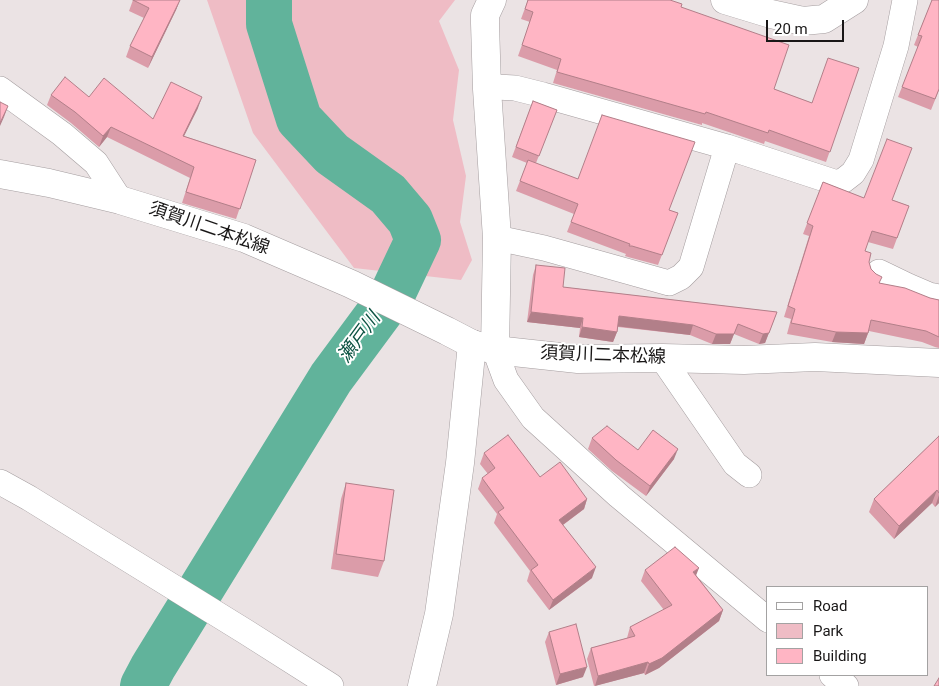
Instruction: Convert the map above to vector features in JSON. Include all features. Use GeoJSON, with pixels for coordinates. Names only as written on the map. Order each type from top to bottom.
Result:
{"type":"FeatureCollection","features":[{"type":"Feature","properties":{"kind":"main road"},"geometry":{"type":"LineString","coordinates":[[422,686],[439,614],[460,463],[483,347],[497,238],[487,89],[485,23],[485,15],[492,0]]}},
{"type":"Feature","properties":{"kind":"main road"},"geometry":{"type":"LineString","coordinates":[[725,0],[803,21],[824,19],[854,0]]}},
{"type":"Feature","properties":{"kind":"main road","name":"須賀川二本松線"},"geometry":{"type":"LineString","coordinates":[[0,174],[49,183],[120,200],[244,238],[351,284],[483,347],[578,359],[662,358],[744,360],[815,358],[939,362]]}},
{"type":"Feature","properties":{"kind":"street"},"geometry":{"type":"LineString","coordinates":[[487,89],[496,87],[515,88],[543,95],[727,147],[837,183],[853,173],[861,160],[896,46],[905,0]]}},
{"type":"Feature","properties":{"kind":"street"},"geometry":{"type":"LineString","coordinates":[[0,89],[62,134],[96,163],[120,200]]}},
{"type":"Feature","properties":{"kind":"street"},"geometry":{"type":"LineString","coordinates":[[497,238],[544,248],[669,283],[681,277],[691,267],[727,147]]}},
{"type":"Feature","properties":{"kind":"street"},"geometry":{"type":"LineString","coordinates":[[880,272],[908,286],[939,297]]}},
{"type":"Feature","properties":{"kind":"street"},"geometry":{"type":"LineString","coordinates":[[483,347],[533,418],[619,496],[766,618]]}},
{"type":"Feature","properties":{"kind":"street"},"geometry":{"type":"LineString","coordinates":[[662,358],[735,464],[749,475]]}},
{"type":"Feature","properties":{"kind":"street"},"geometry":{"type":"LineString","coordinates":[[0,482],[29,498],[331,686]]}},
{"type":"Feature","properties":{"kind":"street"},"geometry":{"type":"LineString","coordinates":[[833,676],[846,686]]}},
{"type":"Feature","properties":{"kind":"green space"},"geometry":{"type":"Polygon","coordinates":[[[207,0],[455,0],[439,21],[459,70],[453,120],[466,176],[460,222],[472,260],[461,280],[354,268],[253,133],[207,0]]]}},
{"type":"Feature","properties":{"kind":"building"},"geometry":{"type":"Polygon","coordinates":[[[133,0],[180,0],[152,57],[130,46],[149,8],[133,0]]]}},
{"type":"Feature","properties":{"kind":"building"},"geometry":{"type":"Polygon","coordinates":[[[528,0],[670,0],[682,4],[681,7],[789,45],[774,89],[812,103],[828,58],[859,68],[830,152],[769,130],[768,133],[706,112],[705,114],[557,72],[561,59],[522,45],[533,12],[525,9],[528,0]]]}},
{"type":"Feature","properties":{"kind":"building"},"geometry":{"type":"Polygon","coordinates":[[[932,0],[939,0],[939,89],[935,99],[902,87],[922,36],[918,35],[932,0]]]}},
{"type":"Feature","properties":{"kind":"building"},"geometry":{"type":"Polygon","coordinates":[[[65,77],[89,97],[104,78],[153,119],[171,82],[202,97],[183,136],[256,160],[240,209],[186,192],[194,167],[111,127],[103,136],[75,112],[51,95],[65,77]]]}},
{"type":"Feature","properties":{"kind":"building"},"geometry":{"type":"Polygon","coordinates":[[[533,101],[557,110],[539,156],[516,147],[533,101]]]}},
{"type":"Feature","properties":{"kind":"building"},"geometry":{"type":"Polygon","coordinates":[[[0,102],[8,106],[0,123],[0,102]]]}},
{"type":"Feature","properties":{"kind":"building"},"geometry":{"type":"Polygon","coordinates":[[[602,115],[695,142],[669,210],[678,213],[662,255],[629,246],[630,244],[571,222],[578,204],[520,181],[528,160],[578,179],[602,115]]]}},
{"type":"Feature","properties":{"kind":"building"},"geometry":{"type":"Polygon","coordinates":[[[887,139],[912,148],[892,200],[909,206],[897,238],[872,231],[865,251],[871,253],[869,262],[871,269],[882,277],[879,283],[905,288],[939,300],[939,337],[926,331],[871,320],[868,333],[836,332],[791,323],[795,309],[788,306],[813,226],[807,223],[823,182],[864,198],[887,139]]]}},
{"type":"Feature","properties":{"kind":"building"},"geometry":{"type":"Polygon","coordinates":[[[536,265],[565,268],[563,287],[777,312],[769,333],[763,334],[738,324],[734,334],[716,334],[693,325],[619,316],[617,332],[582,327],[583,318],[531,312],[536,265]]]}},
{"type":"Feature","properties":{"kind":"building"},"geometry":{"type":"Polygon","coordinates":[[[607,426],[638,450],[653,430],[678,449],[650,486],[616,460],[592,438],[607,426]]]}},
{"type":"Feature","properties":{"kind":"building"},"geometry":{"type":"Polygon","coordinates":[[[508,435],[540,477],[560,462],[587,499],[559,520],[596,567],[553,600],[531,570],[538,565],[498,512],[504,508],[482,478],[495,468],[484,453],[508,435]]]}},
{"type":"Feature","properties":{"kind":"building"},"geometry":{"type":"Polygon","coordinates":[[[939,436],[939,493],[937,490],[899,526],[874,499],[939,436]]]}},
{"type":"Feature","properties":{"kind":"building"},"geometry":{"type":"Polygon","coordinates":[[[346,483],[394,490],[384,561],[336,554],[346,483]]]}},
{"type":"Feature","properties":{"kind":"building"},"geometry":{"type":"Polygon","coordinates":[[[675,547],[699,568],[693,572],[723,610],[662,658],[649,664],[648,662],[598,676],[591,648],[635,636],[630,627],[672,605],[645,570],[675,547]]]}},
{"type":"Feature","properties":{"kind":"building"},"geometry":{"type":"Polygon","coordinates":[[[576,624],[587,667],[560,674],[549,632],[576,624]]]}},
{"type":"Feature","properties":{"kind":"building"},"geometry":{"type":"Polygon","coordinates":[[[939,678],[939,686],[934,686],[939,678]]]}},
{"type":"Feature","properties":{"kind":"waterway","name":"瀬戸川"},"geometry":{"type":"LineString","coordinates":[[143,686],[331,378],[391,297],[418,240],[410,220],[388,194],[332,154],[299,119],[269,24],[269,0]]}}]}
